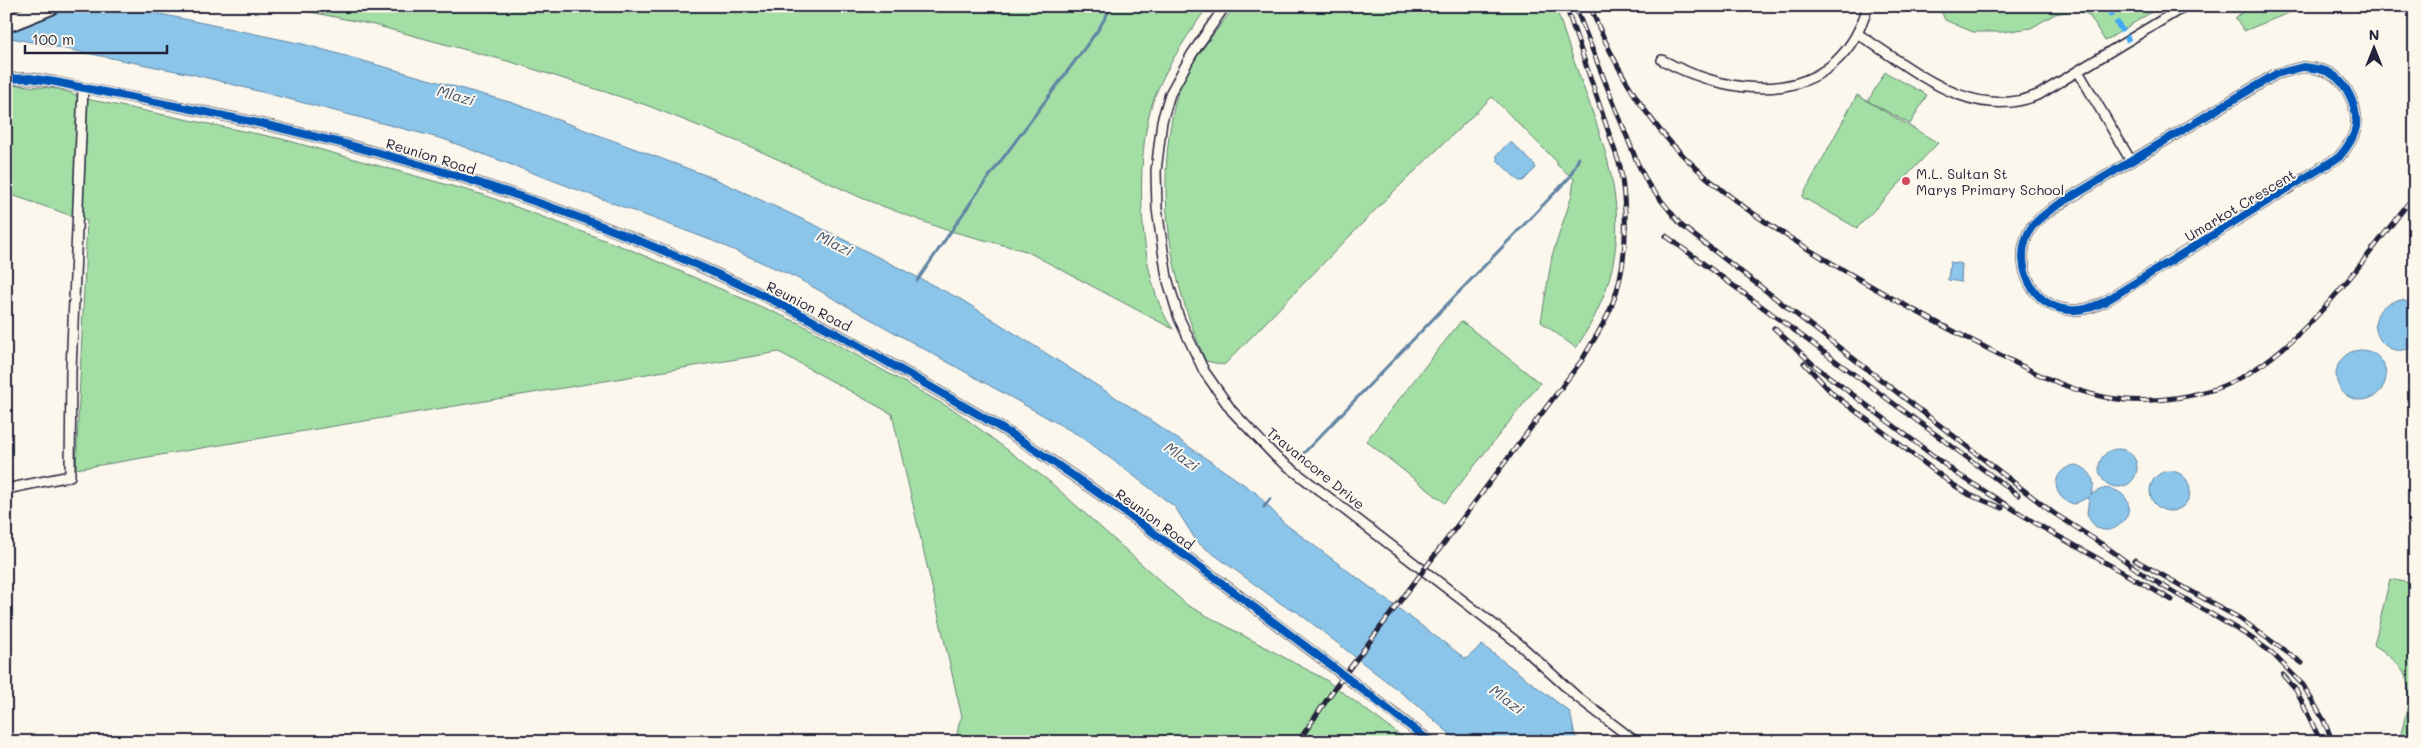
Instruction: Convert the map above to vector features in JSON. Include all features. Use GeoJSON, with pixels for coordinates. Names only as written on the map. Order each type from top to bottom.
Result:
{"type":"FeatureCollection","features":[{"type":"Feature","properties":{"kind":"highway"},"geometry":{"type":"LineString","coordinates":[[6,24],[52,6]]}},
{"type":"Feature","properties":{"kind":"street","name":"Travancore Drive"},"geometry":{"type":"LineString","coordinates":[[1225,6],[1192,54],[1170,94],[1161,128],[1156,171],[1158,218],[1167,278],[1179,318],[1204,371],[1232,411],[1276,457],[1518,643],[1576,696],[1636,742]]}},
{"type":"Feature","properties":{"kind":"street"},"geometry":{"type":"LineString","coordinates":[[1662,60],[1688,74],[1744,88],[1788,86],[1826,69],[1846,51],[1858,34],[1868,6]]}},
{"type":"Feature","properties":{"kind":"street"},"geometry":{"type":"LineString","coordinates":[[1858,34],[1943,88],[1963,98],[1980,102],[2027,100],[2079,72],[2185,6]]}},
{"type":"Feature","properties":{"kind":"street","name":"Umarkot Crescent"},"geometry":{"type":"LineString","coordinates":[[2303,67],[2331,73],[2347,90],[2355,116],[2356,128],[2352,138],[2342,153],[2330,164],[2104,302],[2087,309],[2070,310],[2054,307],[2041,298],[2030,286],[2023,269],[2022,252],[2027,234],[2036,221],[2053,208],[2131,161],[2276,74],[2289,69],[2303,67]]}},
{"type":"Feature","properties":{"kind":"street"},"geometry":{"type":"LineString","coordinates":[[2079,72],[2131,161]]}},
{"type":"Feature","properties":{"kind":"street","name":"Reunion Road"},"geometry":{"type":"LineString","coordinates":[[6,79],[30,78],[284,129],[430,168],[554,209],[736,283],[846,339],[981,415],[1035,450],[1138,521],[1431,742]]}},
{"type":"Feature","properties":{"kind":"street"},"geometry":{"type":"LineString","coordinates":[[6,489],[70,476],[71,370],[83,88]]}},
{"type":"Feature","properties":{"kind":"green space"},"geometry":{"type":"Polygon","coordinates":[[[281,6],[1208,6],[1192,29],[1158,88],[1147,125],[1143,153],[1141,185],[1142,218],[1146,251],[1152,281],[1161,308],[1173,329],[1026,251],[943,229],[864,199],[749,146],[646,105],[511,62],[374,25],[281,6]]]}},
{"type":"Feature","properties":{"kind":"green space"},"geometry":{"type":"Polygon","coordinates":[[[1235,6],[1556,6],[1601,136],[1611,177],[1617,218],[1614,259],[1601,302],[1576,348],[1541,322],[1552,256],[1572,195],[1574,179],[1557,165],[1557,162],[1492,97],[1387,198],[1224,365],[1206,361],[1185,307],[1172,251],[1168,223],[1166,165],[1172,117],[1181,84],[1199,54],[1235,6]]]}},
{"type":"Feature","properties":{"kind":"green space"},"geometry":{"type":"Polygon","coordinates":[[[1939,6],[2161,6],[2105,41],[2089,15],[2076,10],[2055,14],[2031,28],[2002,32],[1973,32],[1945,20],[1939,6]]]}},
{"type":"Feature","properties":{"kind":"green space"},"geometry":{"type":"Polygon","coordinates":[[[2250,6],[2306,6],[2244,31],[2235,18],[2250,6]]]}},
{"type":"Feature","properties":{"kind":"green space"},"geometry":{"type":"Polygon","coordinates":[[[1885,72],[1927,95],[1910,124],[1868,101],[1885,72]]]}},
{"type":"Feature","properties":{"kind":"green space"},"geometry":{"type":"Polygon","coordinates":[[[18,85],[59,89],[91,100],[282,139],[484,195],[631,250],[801,324],[957,412],[1050,482],[1187,605],[1326,680],[1409,742],[953,742],[957,736],[962,717],[892,414],[779,352],[76,469],[87,221],[6,193],[6,87],[18,85]]]}},
{"type":"Feature","properties":{"kind":"green space"},"geometry":{"type":"Polygon","coordinates":[[[1857,95],[1938,143],[1857,228],[1802,197],[1857,95]]]}},
{"type":"Feature","properties":{"kind":"green space"},"geometry":{"type":"Polygon","coordinates":[[[1461,321],[1540,383],[1445,503],[1366,441],[1461,321]]]}},
{"type":"Feature","properties":{"kind":"green space"},"geometry":{"type":"Polygon","coordinates":[[[2390,579],[2415,584],[2415,742],[2399,742],[2408,699],[2408,687],[2405,676],[2399,666],[2389,656],[2374,645],[2390,579]]]}},
{"type":"Feature","properties":{"kind":"water","name":"Mlazi"},"geometry":{"type":"Polygon","coordinates":[[[6,6],[122,6],[303,44],[513,103],[713,178],[817,226],[962,300],[1134,409],[1255,492],[1284,523],[1466,659],[1482,645],[1570,712],[1575,736],[1583,742],[1459,742],[1417,705],[1296,611],[1283,605],[1197,542],[1175,507],[1082,437],[795,277],[713,241],[443,139],[196,75],[6,37],[6,6]]]}},
{"type":"Feature","properties":{"kind":"water"},"geometry":{"type":"Polygon","coordinates":[[[1508,143],[1512,143],[1535,165],[1535,169],[1523,181],[1519,181],[1497,160],[1497,155],[1508,143]]]}},
{"type":"Feature","properties":{"kind":"water"},"geometry":{"type":"Polygon","coordinates":[[[1950,262],[1962,264],[1961,282],[1948,280],[1950,262]]]}},
{"type":"Feature","properties":{"kind":"water"},"geometry":{"type":"Polygon","coordinates":[[[2402,300],[2415,305],[2415,346],[2401,350],[2390,348],[2382,342],[2377,332],[2376,322],[2379,312],[2388,304],[2402,300]]]}},
{"type":"Feature","properties":{"kind":"water"},"geometry":{"type":"Polygon","coordinates":[[[2361,350],[2371,352],[2379,357],[2384,365],[2386,375],[2384,385],[2379,393],[2371,398],[2361,400],[2351,398],[2343,393],[2338,385],[2336,375],[2338,365],[2343,357],[2351,352],[2361,350]]]}},
{"type":"Feature","properties":{"kind":"water"},"geometry":{"type":"Polygon","coordinates":[[[2118,449],[2132,454],[2137,468],[2132,482],[2118,487],[2104,482],[2099,468],[2104,454],[2118,449]]]}},
{"type":"Feature","properties":{"kind":"water"},"geometry":{"type":"Polygon","coordinates":[[[2076,465],[2086,469],[2093,480],[2091,495],[2106,488],[2117,491],[2126,498],[2129,507],[2121,524],[2113,529],[2104,530],[2095,525],[2087,514],[2089,497],[2074,504],[2060,496],[2056,483],[2058,477],[2068,467],[2076,465]]]}},
{"type":"Feature","properties":{"kind":"water"},"geometry":{"type":"Polygon","coordinates":[[[2174,471],[2181,474],[2187,480],[2190,491],[2189,499],[2181,508],[2174,511],[2166,511],[2159,508],[2151,499],[2150,487],[2153,480],[2162,472],[2174,471]]]}},
{"type":"Feature","properties":{"kind":"waterway"},"geometry":{"type":"LineString","coordinates":[[917,281],[980,189],[1098,30],[1112,6]]}},
{"type":"Feature","properties":{"kind":"waterway"},"geometry":{"type":"LineString","coordinates":[[1298,459],[1569,178],[1579,158]]}},
{"type":"Feature","properties":{"kind":"waterway"},"geometry":{"type":"LineString","coordinates":[[1264,507],[1270,499]]}},
{"type":"Feature","properties":{"kind":"railway"},"geometry":{"type":"LineString","coordinates":[[1298,742],[1337,685],[1582,360],[1610,310],[1621,275],[1624,257],[1623,184],[1620,166],[1566,6]]}},
{"type":"Feature","properties":{"kind":"railway"},"geometry":{"type":"LineString","coordinates":[[1575,6],[1637,162],[1648,184],[1682,226],[2052,512],[2105,546],[2146,576],[2247,635],[2271,652],[2303,685],[2323,719],[2333,742]]}},
{"type":"Feature","properties":{"kind":"railway"},"geometry":{"type":"LineString","coordinates":[[1590,6],[1615,61],[1646,112],[1688,161],[1725,193],[1765,222],[1920,314],[2039,374],[2071,388],[2104,397],[2160,400],[2188,396],[2215,389],[2245,376],[2300,333],[2326,306],[2415,195]]}},
{"type":"Feature","properties":{"kind":"railway"},"geometry":{"type":"LineString","coordinates":[[1666,236],[2018,495]]}},
{"type":"Feature","properties":{"kind":"railway"},"geometry":{"type":"LineString","coordinates":[[1774,328],[1815,366],[1956,473],[2040,526],[2172,600]]}},
{"type":"Feature","properties":{"kind":"railway"},"geometry":{"type":"LineString","coordinates":[[1804,363],[1833,394],[1952,484],[1970,495],[2002,508]]}},
{"type":"Feature","properties":{"kind":"railway"},"geometry":{"type":"LineString","coordinates":[[2135,560],[2239,618],[2302,663]]}},
{"type":"Feature","properties":{"kind":"railway"},"geometry":{"type":"LineString","coordinates":[[2283,675],[2296,690],[2321,742]]}},
{"type":"Feature","properties":{"kind":"marked path"},"geometry":{"type":"LineString","coordinates":[[2106,6],[2129,41]]}},
{"type":"Feature","properties":{"kind":"cycle path"},"geometry":{"type":"LineString","coordinates":[[2303,67],[2330,73],[2342,83],[2350,96],[2355,112],[2356,127],[2349,143],[2339,157],[2104,302],[2088,308],[2070,310],[2057,308],[2037,294],[2025,273],[2023,261],[2027,236],[2041,217],[2276,74],[2303,67]]}},
{"type":"Feature","properties":{"kind":"cycle path"},"geometry":{"type":"LineString","coordinates":[[6,79],[30,78],[55,82],[198,110],[342,143],[400,159],[458,176],[572,215],[739,284],[847,339],[1022,441],[1187,557],[1431,742]]}},
{"type":"Feature","properties":{"kind":"place","name":"M.L. Sultan St Marys Primary School"},"geometry":{"type":"Point","coordinates":[1906,181]}}]}
